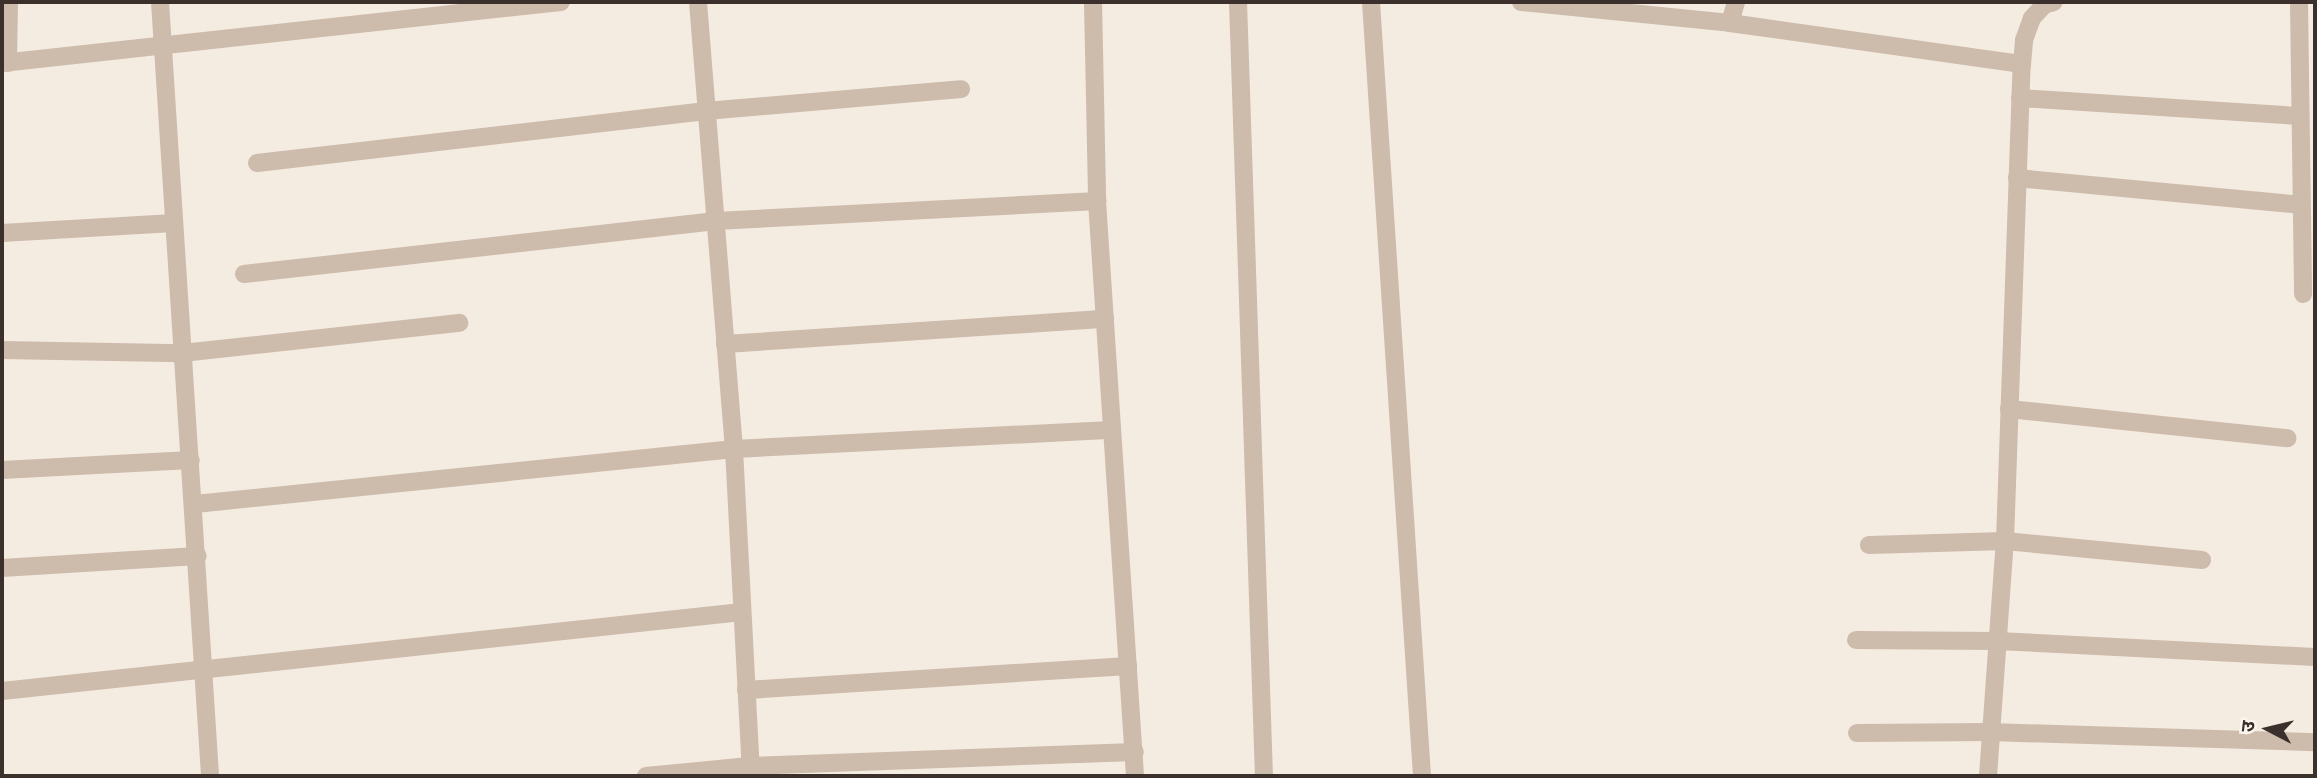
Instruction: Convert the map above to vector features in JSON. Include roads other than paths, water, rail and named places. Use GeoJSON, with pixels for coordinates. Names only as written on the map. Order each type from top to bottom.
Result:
{"type":"FeatureCollection","features":[{"type":"Feature","properties":{"kind":"street"},"geometry":{"type":"LineString","coordinates":[[9,2],[5,63],[561,2]]}},
{"type":"Feature","properties":{"kind":"street"},"geometry":{"type":"LineString","coordinates":[[160,2],[182,352],[195,504],[210,776]]}},
{"type":"Feature","properties":{"kind":"street"},"geometry":{"type":"LineString","coordinates":[[698,2],[734,449],[750,771]]}},
{"type":"Feature","properties":{"kind":"street"},"geometry":{"type":"LineString","coordinates":[[1093,2],[1097,201],[1135,776]]}},
{"type":"Feature","properties":{"kind":"street"},"geometry":{"type":"LineString","coordinates":[[1238,2],[1264,776]]}},
{"type":"Feature","properties":{"kind":"street"},"geometry":{"type":"LineString","coordinates":[[1371,2],[1382,205],[1417,669],[1422,776]]}},
{"type":"Feature","properties":{"kind":"street"},"geometry":{"type":"LineString","coordinates":[[1521,2],[1590,5],[2022,64]]}},
{"type":"Feature","properties":{"kind":"street"},"geometry":{"type":"LineString","coordinates":[[1730,23],[1736,2]]}},
{"type":"Feature","properties":{"kind":"street"},"geometry":{"type":"LineString","coordinates":[[1988,776],[2005,541],[2024,40],[2032,18],[2044,5],[2054,2]]}},
{"type":"Feature","properties":{"kind":"street"},"geometry":{"type":"LineString","coordinates":[[2299,2],[2303,294]]}},
{"type":"Feature","properties":{"kind":"street"},"geometry":{"type":"LineString","coordinates":[[257,163],[706,111],[961,89]]}},
{"type":"Feature","properties":{"kind":"street"},"geometry":{"type":"LineString","coordinates":[[2020,98],[2300,116]]}},
{"type":"Feature","properties":{"kind":"street"},"geometry":{"type":"LineString","coordinates":[[2017,178],[2301,205]]}},
{"type":"Feature","properties":{"kind":"street"},"geometry":{"type":"LineString","coordinates":[[244,274],[716,221],[1097,201]]}},
{"type":"Feature","properties":{"kind":"street"},"geometry":{"type":"LineString","coordinates":[[2,233],[174,223]]}},
{"type":"Feature","properties":{"kind":"street"},"geometry":{"type":"LineString","coordinates":[[725,344],[1105,319]]}},
{"type":"Feature","properties":{"kind":"street"},"geometry":{"type":"LineString","coordinates":[[2,350],[182,352],[459,323]]}},
{"type":"Feature","properties":{"kind":"street"},"geometry":{"type":"LineString","coordinates":[[2009,409],[2287,438]]}},
{"type":"Feature","properties":{"kind":"street"},"geometry":{"type":"LineString","coordinates":[[195,504],[734,449],[1112,430]]}},
{"type":"Feature","properties":{"kind":"street"},"geometry":{"type":"LineString","coordinates":[[2,470],[191,460]]}},
{"type":"Feature","properties":{"kind":"street"},"geometry":{"type":"LineString","coordinates":[[1869,545],[2005,541],[2202,560]]}},
{"type":"Feature","properties":{"kind":"street"},"geometry":{"type":"LineString","coordinates":[[2,568],[198,556]]}},
{"type":"Feature","properties":{"kind":"street"},"geometry":{"type":"LineString","coordinates":[[2,691],[742,612]]}},
{"type":"Feature","properties":{"kind":"street"},"geometry":{"type":"LineString","coordinates":[[1856,640],[1998,641],[2315,657]]}},
{"type":"Feature","properties":{"kind":"street"},"geometry":{"type":"LineString","coordinates":[[746,690],[1128,666]]}},
{"type":"Feature","properties":{"kind":"street"},"geometry":{"type":"LineString","coordinates":[[1857,733],[1990,732],[2315,742]]}},
{"type":"Feature","properties":{"kind":"street"},"geometry":{"type":"LineString","coordinates":[[646,776],[1135,752]]}}]}
